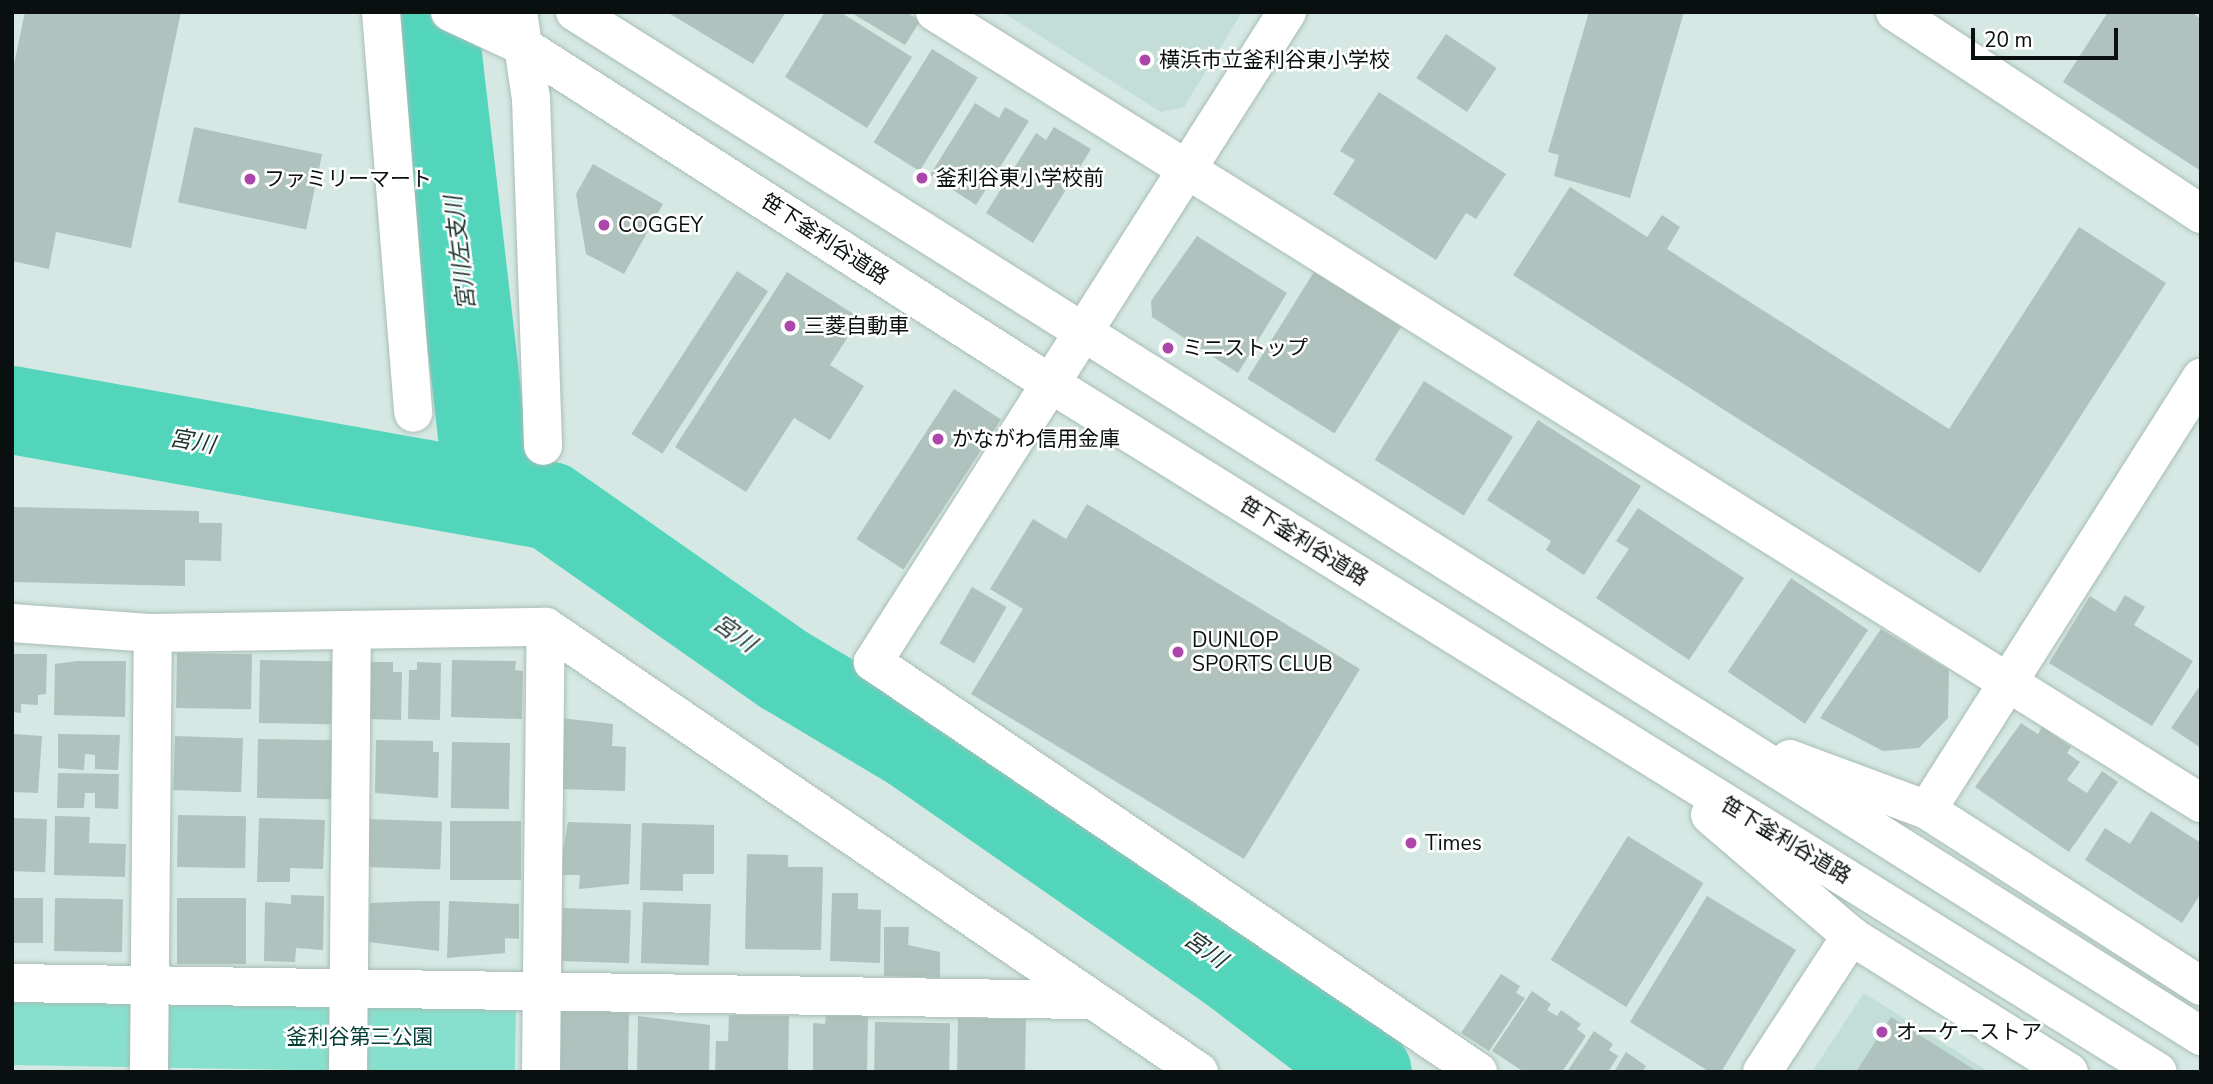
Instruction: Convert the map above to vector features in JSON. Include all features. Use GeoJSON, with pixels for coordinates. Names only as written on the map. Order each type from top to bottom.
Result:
{"type":"FeatureCollection","features":[{"type":"Feature","properties":{"kind":"street"},"geometry":{"type":"LineString","coordinates":[[381,12],[413,412]]}},
{"type":"Feature","properties":{"kind":"street","name":"笹下釜利谷道路"},"geometry":{"type":"LineString","coordinates":[[450,12],[520,29],[1051,384],[2158,1072]]}},
{"type":"Feature","properties":{"kind":"street"},"geometry":{"type":"LineString","coordinates":[[575,12],[1083,335],[2201,1037]]}},
{"type":"Feature","properties":{"kind":"street"},"geometry":{"type":"LineString","coordinates":[[935,12],[2201,803]]}},
{"type":"Feature","properties":{"kind":"street"},"geometry":{"type":"LineString","coordinates":[[1287,12],[873,662],[1478,1072]]}},
{"type":"Feature","properties":{"kind":"street"},"geometry":{"type":"LineString","coordinates":[[1895,12],[2201,214]]}},
{"type":"Feature","properties":{"kind":"street"},"geometry":{"type":"LineString","coordinates":[[520,29],[531,99],[543,446]]}},
{"type":"Feature","properties":{"kind":"street"},"geometry":{"type":"LineString","coordinates":[[1927,810],[2201,378]]}},
{"type":"Feature","properties":{"kind":"street"},"geometry":{"type":"LineString","coordinates":[[12,622],[153,633],[546,627],[1086,1000],[1199,1072]]}},
{"type":"Feature","properties":{"kind":"street"},"geometry":{"type":"LineString","coordinates":[[541,1072],[546,627]]}},
{"type":"Feature","properties":{"kind":"street"},"geometry":{"type":"LineString","coordinates":[[348,1072],[352,632]]}},
{"type":"Feature","properties":{"kind":"street"},"geometry":{"type":"LineString","coordinates":[[149,1072],[153,633]]}},
{"type":"Feature","properties":{"kind":"street"},"geometry":{"type":"LineString","coordinates":[[1716,732],[1927,810],[2201,986]]}},
{"type":"Feature","properties":{"kind":"street"},"geometry":{"type":"LineString","coordinates":[[1619,737],[1851,936],[2069,1072]]}},
{"type":"Feature","properties":{"kind":"street"},"geometry":{"type":"LineString","coordinates":[[1762,1072],[1851,936]]}},
{"type":"Feature","properties":{"kind":"street"},"geometry":{"type":"LineString","coordinates":[[12,983],[149,983],[542,995],[1086,1000]]}},
{"type":"Feature","properties":{"kind":"shaded area","name":"横浜市立釜利谷東小学校"},"geometry":{"type":"Polygon","coordinates":[[[1002,12],[1242,12],[1184,107],[1161,112],[1002,12]]]}},
{"type":"Feature","properties":{"kind":"shaded area","name":"オーケーストア"},"geometry":{"type":"Polygon","coordinates":[[[1864,993],[1989,1072],[1812,1072],[1864,993]]]}},
{"type":"Feature","properties":{"kind":"green space","name":"釜利谷第三公園"},"geometry":{"type":"Polygon","coordinates":[[[12,996],[516,1005],[515,1072],[12,1065],[12,996]]]}},
{"type":"Feature","properties":{"kind":"building"},"geometry":{"type":"Polygon","coordinates":[[[25,12],[181,12],[131,248],[56,232],[49,269],[12,261],[12,74],[25,12]]]}},
{"type":"Feature","properties":{"kind":"building"},"geometry":{"type":"Polygon","coordinates":[[[667,12],[786,12],[753,64],[667,12]]]}},
{"type":"Feature","properties":{"kind":"building"},"geometry":{"type":"Polygon","coordinates":[[[825,12],[840,12],[912,57],[867,128],[785,77],[825,12]]]}},
{"type":"Feature","properties":{"kind":"building"},"geometry":{"type":"Polygon","coordinates":[[[850,12],[906,12],[920,21],[905,45],[850,12]]]}},
{"type":"Feature","properties":{"kind":"building"},"geometry":{"type":"Polygon","coordinates":[[[1589,12],[1684,12],[1630,198],[1554,176],[1559,155],[1548,152],[1589,12]]]}},
{"type":"Feature","properties":{"kind":"building"},"geometry":{"type":"Polygon","coordinates":[[[2108,12],[2191,12],[2201,19],[2201,171],[2063,82],[2108,12]]]}},
{"type":"Feature","properties":{"kind":"building"},"geometry":{"type":"Polygon","coordinates":[[[1446,34],[1497,68],[1467,112],[1416,78],[1446,34]]]}},
{"type":"Feature","properties":{"kind":"building"},"geometry":{"type":"Polygon","coordinates":[[[932,49],[978,78],[920,171],[874,142],[932,49]]]}},
{"type":"Feature","properties":{"kind":"building"},"geometry":{"type":"Polygon","coordinates":[[[1379,92],[1506,174],[1476,219],[1466,213],[1436,260],[1333,194],[1355,160],[1340,151],[1379,92]]]}},
{"type":"Feature","properties":{"kind":"building"},"geometry":{"type":"Polygon","coordinates":[[[975,103],[999,118],[1005,107],[1029,121],[976,205],[930,175],[975,103]]]}},
{"type":"Feature","properties":{"kind":"building","name":"ファミリーマート"},"geometry":{"type":"Polygon","coordinates":[[[194,127],[322,154],[306,230],[178,202],[194,127]]]}},
{"type":"Feature","properties":{"kind":"building"},"geometry":{"type":"Polygon","coordinates":[[[1054,127],[1091,149],[1033,243],[986,213],[1036,133],[1046,140],[1054,127]]]}},
{"type":"Feature","properties":{"kind":"building"},"geometry":{"type":"Polygon","coordinates":[[[593,164],[663,204],[624,274],[586,254],[576,194],[593,164]]]}},
{"type":"Feature","properties":{"kind":"building"},"geometry":{"type":"Polygon","coordinates":[[[1570,187],[1647,237],[1662,215],[1680,227],[1667,249],[1949,429],[2079,227],[2166,283],[1980,573],[1513,275],[1570,187]]]}},
{"type":"Feature","properties":{"kind":"building"},"geometry":{"type":"Polygon","coordinates":[[[1197,236],[1287,293],[1238,373],[1152,317],[1151,301],[1197,236]]]}},
{"type":"Feature","properties":{"kind":"building"},"geometry":{"type":"Polygon","coordinates":[[[737,271],[768,291],[662,454],[631,434],[737,271]]]}},
{"type":"Feature","properties":{"kind":"building"},"geometry":{"type":"Polygon","coordinates":[[[787,272],[860,318],[830,365],[864,386],[830,440],[794,418],[746,492],[675,447],[787,272]]]}},
{"type":"Feature","properties":{"kind":"building"},"geometry":{"type":"Polygon","coordinates":[[[1314,272],[1401,327],[1335,433],[1247,379],[1314,272]]]}},
{"type":"Feature","properties":{"kind":"building"},"geometry":{"type":"Polygon","coordinates":[[[1424,381],[1513,437],[1464,516],[1375,460],[1424,381]]]}},
{"type":"Feature","properties":{"kind":"building"},"geometry":{"type":"Polygon","coordinates":[[[954,389],[1001,419],[903,570],[857,539],[954,389]]]}},
{"type":"Feature","properties":{"kind":"building"},"geometry":{"type":"Polygon","coordinates":[[[1538,420],[1641,486],[1584,575],[1546,550],[1551,541],[1487,500],[1538,420]]]}},
{"type":"Feature","properties":{"kind":"building"},"geometry":{"type":"Polygon","coordinates":[[[1087,504],[1360,669],[1244,859],[971,694],[1023,609],[990,589],[1033,519],[1066,539],[1087,504]]]}},
{"type":"Feature","properties":{"kind":"building"},"geometry":{"type":"Polygon","coordinates":[[[12,507],[199,511],[199,523],[222,523],[221,561],[185,560],[185,586],[12,582],[12,507]]]}},
{"type":"Feature","properties":{"kind":"building"},"geometry":{"type":"Polygon","coordinates":[[[1638,508],[1744,578],[1689,660],[1596,598],[1629,549],[1616,541],[1638,508]]]}},
{"type":"Feature","properties":{"kind":"building"},"geometry":{"type":"Polygon","coordinates":[[[1791,578],[1868,630],[1805,724],[1728,672],[1791,578]]]}},
{"type":"Feature","properties":{"kind":"building"},"geometry":{"type":"Polygon","coordinates":[[[972,587],[1007,607],[974,663],[940,643],[972,587]]]}},
{"type":"Feature","properties":{"kind":"building"},"geometry":{"type":"Polygon","coordinates":[[[2125,595],[2145,607],[2134,625],[2193,661],[2152,726],[2049,663],[2090,596],[2115,612],[2125,595]]]}},
{"type":"Feature","properties":{"kind":"building"},"geometry":{"type":"Polygon","coordinates":[[[1881,629],[1949,670],[1948,718],[1919,748],[1883,751],[1820,718],[1881,629]]]}},
{"type":"Feature","properties":{"kind":"building"},"geometry":{"type":"Polygon","coordinates":[[[177,653],[252,654],[251,709],[176,708],[177,653]]]}},
{"type":"Feature","properties":{"kind":"building"},"geometry":{"type":"Polygon","coordinates":[[[12,654],[47,654],[46,694],[38,695],[38,705],[21,704],[21,713],[12,712],[12,654]]]}},
{"type":"Feature","properties":{"kind":"building"},"geometry":{"type":"Polygon","coordinates":[[[260,660],[332,661],[331,724],[259,723],[260,660]]]}},
{"type":"Feature","properties":{"kind":"building"},"geometry":{"type":"Polygon","coordinates":[[[452,660],[516,661],[515,670],[523,671],[522,719],[451,717],[452,660]]]}},
{"type":"Feature","properties":{"kind":"building"},"geometry":{"type":"Polygon","coordinates":[[[126,661],[125,717],[54,715],[55,664],[126,661]]]}},
{"type":"Feature","properties":{"kind":"building"},"geometry":{"type":"Polygon","coordinates":[[[370,662],[393,662],[393,672],[402,672],[401,720],[369,719],[370,662]]]}},
{"type":"Feature","properties":{"kind":"building"},"geometry":{"type":"Polygon","coordinates":[[[417,662],[441,663],[440,720],[408,719],[409,670],[417,670],[417,662]]]}},
{"type":"Feature","properties":{"kind":"building"},"geometry":{"type":"Polygon","coordinates":[[[2201,684],[2201,748],[2171,728],[2201,684]]]}},
{"type":"Feature","properties":{"kind":"building"},"geometry":{"type":"Polygon","coordinates":[[[561,718],[613,724],[612,746],[626,747],[625,791],[559,789],[561,718]]]}},
{"type":"Feature","properties":{"kind":"building"},"geometry":{"type":"Polygon","coordinates":[[[2021,723],[2038,734],[2042,727],[2071,747],[2067,753],[2080,762],[2067,780],[2087,793],[2102,771],[2118,782],[2069,852],[1975,787],[2021,723]]]}},
{"type":"Feature","properties":{"kind":"building"},"geometry":{"type":"Polygon","coordinates":[[[12,734],[42,736],[38,793],[12,792],[12,734]]]}},
{"type":"Feature","properties":{"kind":"building"},"geometry":{"type":"Polygon","coordinates":[[[58,734],[120,735],[118,770],[95,769],[95,755],[85,754],[84,770],[58,768],[58,734]]]}},
{"type":"Feature","properties":{"kind":"building"},"geometry":{"type":"Polygon","coordinates":[[[175,736],[243,738],[241,792],[173,790],[175,736]]]}},
{"type":"Feature","properties":{"kind":"building"},"geometry":{"type":"Polygon","coordinates":[[[258,739],[332,740],[331,799],[257,798],[258,739]]]}},
{"type":"Feature","properties":{"kind":"building"},"geometry":{"type":"Polygon","coordinates":[[[376,740],[433,741],[433,752],[439,752],[438,798],[375,793],[376,740]]]}},
{"type":"Feature","properties":{"kind":"building"},"geometry":{"type":"Polygon","coordinates":[[[452,742],[510,743],[509,809],[451,808],[452,742]]]}},
{"type":"Feature","properties":{"kind":"building"},"geometry":{"type":"Polygon","coordinates":[[[58,773],[119,774],[118,809],[95,808],[95,793],[85,793],[84,808],[57,808],[58,773]]]}},
{"type":"Feature","properties":{"kind":"building"},"geometry":{"type":"Polygon","coordinates":[[[2151,811],[2201,843],[2201,893],[2182,923],[2085,860],[2105,828],[2130,844],[2151,811]]]}},
{"type":"Feature","properties":{"kind":"building"},"geometry":{"type":"Polygon","coordinates":[[[178,815],[246,816],[245,868],[177,867],[178,815]]]}},
{"type":"Feature","properties":{"kind":"building"},"geometry":{"type":"Polygon","coordinates":[[[55,816],[90,817],[89,843],[126,844],[125,877],[54,875],[55,816]]]}},
{"type":"Feature","properties":{"kind":"building"},"geometry":{"type":"Polygon","coordinates":[[[12,818],[47,819],[45,872],[12,871],[12,818]]]}},
{"type":"Feature","properties":{"kind":"building"},"geometry":{"type":"Polygon","coordinates":[[[259,818],[325,820],[323,869],[290,868],[290,882],[257,882],[259,818]]]}},
{"type":"Feature","properties":{"kind":"building"},"geometry":{"type":"Polygon","coordinates":[[[368,819],[442,822],[440,870],[366,867],[368,819]]]}},
{"type":"Feature","properties":{"kind":"building"},"geometry":{"type":"Polygon","coordinates":[[[450,821],[521,821],[521,880],[450,880],[450,821]]]}},
{"type":"Feature","properties":{"kind":"building"},"geometry":{"type":"Polygon","coordinates":[[[568,822],[631,824],[629,884],[579,889],[580,875],[559,875],[568,822]]]}},
{"type":"Feature","properties":{"kind":"building"},"geometry":{"type":"Polygon","coordinates":[[[642,823],[714,825],[714,874],[683,874],[683,891],[640,890],[642,823]]]}},
{"type":"Feature","properties":{"kind":"building"},"geometry":{"type":"Polygon","coordinates":[[[1628,836],[1703,883],[1626,1007],[1551,960],[1628,836]]]}},
{"type":"Feature","properties":{"kind":"building"},"geometry":{"type":"Polygon","coordinates":[[[747,854],[788,855],[788,867],[823,867],[821,950],[745,949],[747,854]]]}},
{"type":"Feature","properties":{"kind":"building"},"geometry":{"type":"Polygon","coordinates":[[[832,893],[858,893],[858,909],[881,910],[880,963],[830,961],[832,893]]]}},
{"type":"Feature","properties":{"kind":"building"},"geometry":{"type":"Polygon","coordinates":[[[291,895],[324,896],[323,950],[296,948],[295,962],[264,961],[265,902],[291,904],[291,895]]]}},
{"type":"Feature","properties":{"kind":"building"},"geometry":{"type":"Polygon","coordinates":[[[1707,896],[1796,950],[1721,1072],[1710,1072],[1630,1022],[1707,896]]]}},
{"type":"Feature","properties":{"kind":"building"},"geometry":{"type":"Polygon","coordinates":[[[12,898],[43,898],[43,943],[12,943],[12,898]]]}},
{"type":"Feature","properties":{"kind":"building"},"geometry":{"type":"Polygon","coordinates":[[[55,898],[123,899],[122,952],[54,951],[55,898]]]}},
{"type":"Feature","properties":{"kind":"building"},"geometry":{"type":"Polygon","coordinates":[[[177,898],[246,898],[246,964],[177,964],[177,898]]]}},
{"type":"Feature","properties":{"kind":"building"},"geometry":{"type":"Polygon","coordinates":[[[440,901],[439,951],[369,942],[370,903],[440,901]]]}},
{"type":"Feature","properties":{"kind":"building"},"geometry":{"type":"Polygon","coordinates":[[[449,901],[519,904],[519,939],[505,938],[505,953],[447,958],[449,901]]]}},
{"type":"Feature","properties":{"kind":"building"},"geometry":{"type":"Polygon","coordinates":[[[643,902],[711,904],[709,965],[641,963],[643,902]]]}},
{"type":"Feature","properties":{"kind":"building"},"geometry":{"type":"Polygon","coordinates":[[[563,908],[631,910],[629,963],[561,961],[563,908]]]}},
{"type":"Feature","properties":{"kind":"building"},"geometry":{"type":"Polygon","coordinates":[[[884,927],[909,927],[908,945],[940,952],[940,978],[884,976],[884,927]]]}},
{"type":"Feature","properties":{"kind":"building"},"geometry":{"type":"Polygon","coordinates":[[[1501,974],[1520,986],[1516,993],[1525,998],[1489,1051],[1461,1033],[1501,974]]]}},
{"type":"Feature","properties":{"kind":"building"},"geometry":{"type":"Polygon","coordinates":[[[1532,991],[1551,1004],[1547,1010],[1557,1016],[1561,1010],[1581,1024],[1577,1029],[1586,1036],[1562,1072],[1524,1072],[1492,1051],[1532,991]]]}},
{"type":"Feature","properties":{"kind":"building"},"geometry":{"type":"Polygon","coordinates":[[[559,1011],[629,1012],[628,1072],[558,1072],[559,1011]]]}},
{"type":"Feature","properties":{"kind":"building"},"geometry":{"type":"Polygon","coordinates":[[[729,1015],[789,1016],[788,1072],[715,1072],[716,1041],[728,1041],[729,1015]]]}},
{"type":"Feature","properties":{"kind":"building"},"geometry":{"type":"Polygon","coordinates":[[[826,1015],[868,1016],[867,1072],[813,1072],[813,1023],[825,1024],[826,1015]]]}},
{"type":"Feature","properties":{"kind":"building"},"geometry":{"type":"Polygon","coordinates":[[[638,1016],[710,1025],[709,1072],[637,1072],[638,1016]]]}},
{"type":"Feature","properties":{"kind":"building"},"geometry":{"type":"Polygon","coordinates":[[[1891,1017],[1978,1072],[1856,1072],[1891,1017]]]}},
{"type":"Feature","properties":{"kind":"building"},"geometry":{"type":"Polygon","coordinates":[[[958,1018],[1026,1019],[1025,1072],[957,1072],[958,1018]]]}},
{"type":"Feature","properties":{"kind":"building"},"geometry":{"type":"Polygon","coordinates":[[[875,1022],[950,1023],[949,1072],[874,1072],[875,1022]]]}},
{"type":"Feature","properties":{"kind":"building"},"geometry":{"type":"Polygon","coordinates":[[[1594,1031],[1613,1044],[1609,1050],[1618,1056],[1608,1072],[1567,1072],[1594,1031]]]}},
{"type":"Feature","properties":{"kind":"building"},"geometry":{"type":"Polygon","coordinates":[[[1626,1052],[1646,1066],[1642,1072],[1614,1072],[1626,1052]]]}},
{"type":"Feature","properties":{"kind":"waterway","name":"宮川左支川"},"geometry":{"type":"LineString","coordinates":[[433,12],[489,494]]}},
{"type":"Feature","properties":{"kind":"waterway","name":"宮川"},"geometry":{"type":"LineString","coordinates":[[12,410],[550,506],[786,671],[912,746],[1230,967],[1368,1072]]}},
{"type":"Feature","properties":{"kind":"place","name":"横浜市立釜利谷東小学校"},"geometry":{"type":"Point","coordinates":[1145,60]}},
{"type":"Feature","properties":{"kind":"place","name":"釜利谷東小学校前"},"geometry":{"type":"Point","coordinates":[922,178]}},
{"type":"Feature","properties":{"kind":"place","name":"ファミリーマート"},"geometry":{"type":"Point","coordinates":[250,179]}},
{"type":"Feature","properties":{"kind":"place","name":"COGGEY"},"geometry":{"type":"Point","coordinates":[604,225]}},
{"type":"Feature","properties":{"kind":"place","name":"三菱自動車"},"geometry":{"type":"Point","coordinates":[790,326]}},
{"type":"Feature","properties":{"kind":"place","name":"ミニストップ"},"geometry":{"type":"Point","coordinates":[1168,348]}},
{"type":"Feature","properties":{"kind":"place","name":"かながわ信用金庫"},"geometry":{"type":"Point","coordinates":[938,439]}},
{"type":"Feature","properties":{"kind":"place","name":"DUNLOP SPORTS CLUB"},"geometry":{"type":"Point","coordinates":[1178,652]}},
{"type":"Feature","properties":{"kind":"place","name":"Times"},"geometry":{"type":"Point","coordinates":[1411,843]}},
{"type":"Feature","properties":{"kind":"place","name":"オーケーストア"},"geometry":{"type":"Point","coordinates":[1882,1032]}}]}
